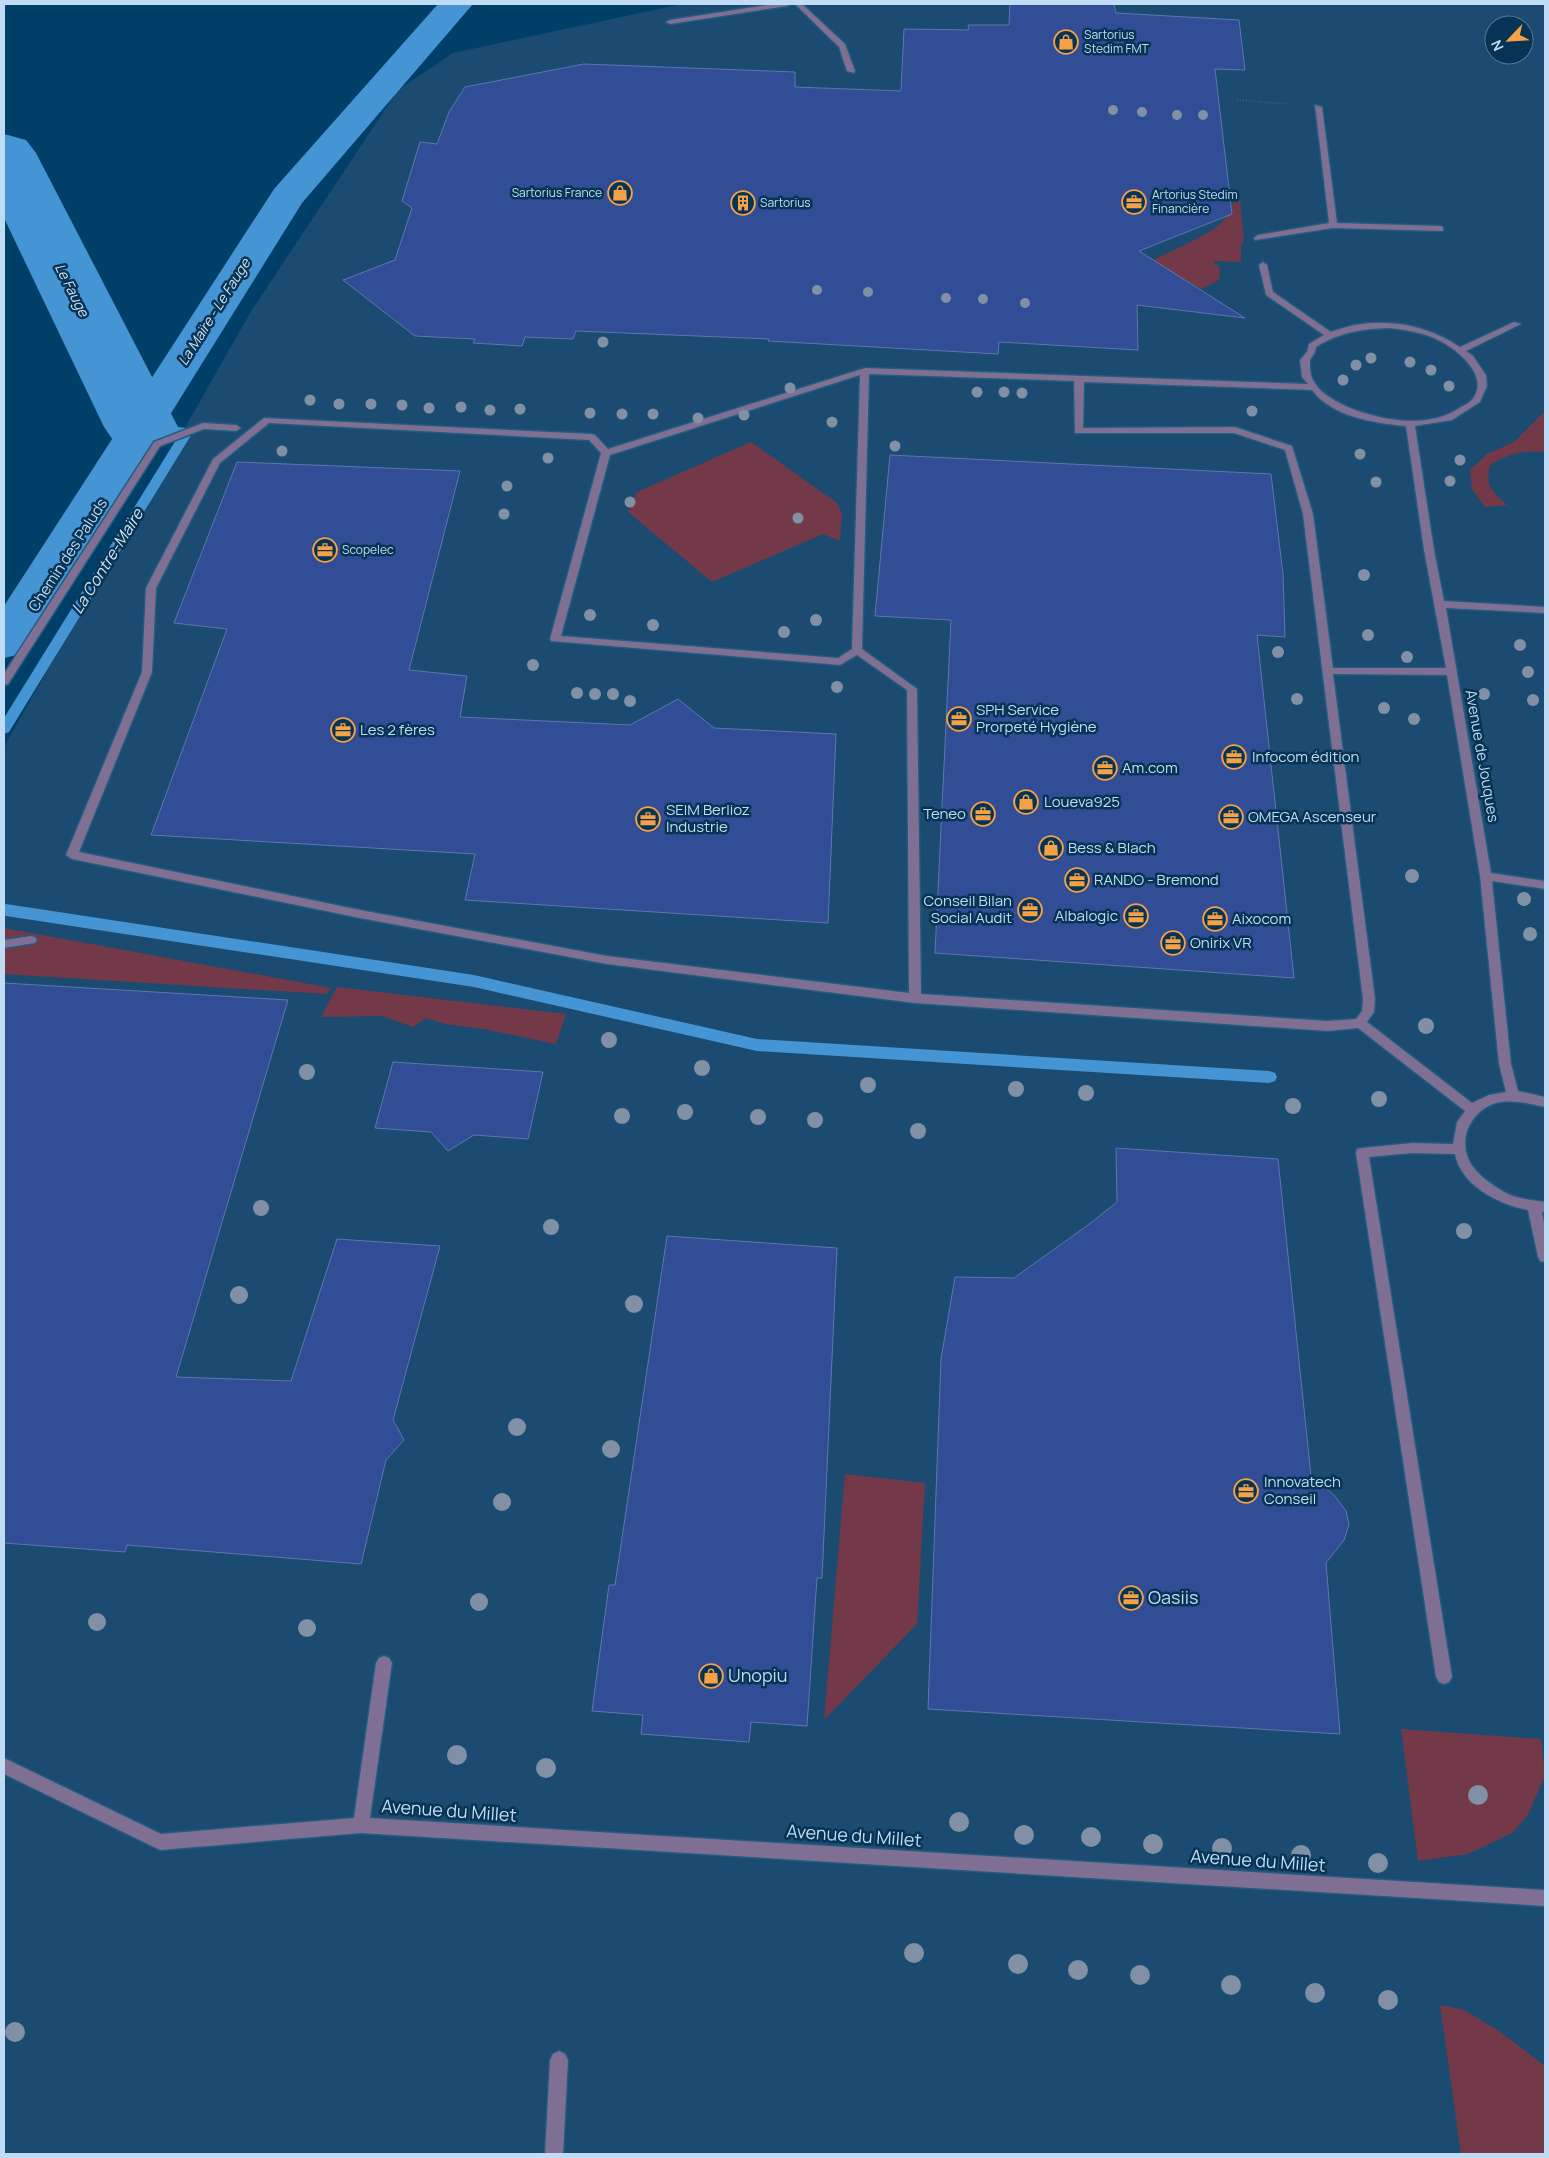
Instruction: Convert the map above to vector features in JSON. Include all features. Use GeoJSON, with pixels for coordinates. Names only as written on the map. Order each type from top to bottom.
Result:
{"type":"FeatureCollection","features":[{"type":"Feature","properties":{"kind":"street"},"geometry":{"type":"LineString","coordinates":[[670,22],[787,4]]}},
{"type":"Feature","properties":{"kind":"street"},"geometry":{"type":"LineString","coordinates":[[798,4],[842,46],[851,71]]}},
{"type":"Feature","properties":{"kind":"street"},"geometry":{"type":"LineString","coordinates":[[1318,107],[1333,225]]}},
{"type":"Feature","properties":{"kind":"street"},"geometry":{"type":"LineString","coordinates":[[1258,238],[1333,225],[1440,229]]}},
{"type":"Feature","properties":{"kind":"street"},"geometry":{"type":"LineString","coordinates":[[1262,265],[1270,292],[1329,334]]}},
{"type":"Feature","properties":{"kind":"street"},"geometry":{"type":"LineString","coordinates":[[1460,351],[1517,324]]}},
{"type":"Feature","properties":{"kind":"street"},"geometry":{"type":"LineString","coordinates":[[1390,325],[1411,328],[1439,337],[1460,351],[1470,358],[1481,374],[1482,386],[1475,402],[1449,418],[1410,424],[1378,421],[1339,407],[1320,394],[1314,387],[1307,377],[1305,360],[1311,352],[1312,346],[1329,334],[1360,326],[1390,325]]}},
{"type":"Feature","properties":{"kind":"street"},"geometry":{"type":"LineString","coordinates":[[606,453],[865,371],[1314,387]]}},
{"type":"Feature","properties":{"kind":"street"},"geometry":{"type":"LineString","coordinates":[[857,650],[865,371]]}},
{"type":"Feature","properties":{"kind":"street"},"geometry":{"type":"LineString","coordinates":[[1078,378],[1078,431],[1235,430],[1289,448],[1308,514],[1329,671],[1369,999],[1368,1012],[1360,1023]]}},
{"type":"Feature","properties":{"kind":"street"},"geometry":{"type":"LineString","coordinates":[[606,453],[592,437],[267,420],[216,461],[151,588],[147,672],[72,855],[360,914],[607,960],[915,998],[1328,1026],[1360,1023],[1472,1110]]}},
{"type":"Feature","properties":{"kind":"street","name":"Avenue de Jouques"},"geometry":{"type":"LineString","coordinates":[[1410,424],[1429,550],[1452,672],[1486,876],[1505,1064],[1513,1095]]}},
{"type":"Feature","properties":{"kind":"street","name":"Chemin des Paluds"},"geometry":{"type":"LineString","coordinates":[[4,682],[157,444],[203,426],[236,428]]}},
{"type":"Feature","properties":{"kind":"street"},"geometry":{"type":"LineString","coordinates":[[606,453],[556,639],[840,662],[857,650]]}},
{"type":"Feature","properties":{"kind":"street"},"geometry":{"type":"LineString","coordinates":[[1440,604],[1544,610],[1545,622]]}},
{"type":"Feature","properties":{"kind":"street"},"geometry":{"type":"LineString","coordinates":[[857,650],[912,689],[915,998]]}},
{"type":"Feature","properties":{"kind":"street"},"geometry":{"type":"LineString","coordinates":[[1329,671],[1452,672]]}},
{"type":"Feature","properties":{"kind":"street"},"geometry":{"type":"LineString","coordinates":[[1486,876],[1545,885]]}},
{"type":"Feature","properties":{"kind":"street"},"geometry":{"type":"LineString","coordinates":[[4,944],[31,940]]}},
{"type":"Feature","properties":{"kind":"street"},"geometry":{"type":"LineString","coordinates":[[1545,1102],[1535,1098],[1513,1095],[1493,1098],[1476,1105],[1464,1117],[1458,1132],[1459,1149],[1466,1166],[1480,1182],[1498,1195],[1522,1204],[1540,1206],[1545,1257]]}},
{"type":"Feature","properties":{"kind":"street"},"geometry":{"type":"LineString","coordinates":[[1444,1677],[1362,1153],[1412,1148],[1459,1149]]}},
{"type":"Feature","properties":{"kind":"street"},"geometry":{"type":"LineString","coordinates":[[361,1826],[384,1663]]}},
{"type":"Feature","properties":{"kind":"street","name":"Avenue du Millet"},"geometry":{"type":"LineString","coordinates":[[4,1766],[160,1842],[361,1826],[1545,1898]]}},
{"type":"Feature","properties":{"kind":"street"},"geometry":{"type":"LineString","coordinates":[[554,2154],[559,2060]]}},
{"type":"Feature","properties":{"kind":"path"},"geometry":{"type":"LineString","coordinates":[[1237,100],[1318,107]]}},
{"type":"Feature","properties":{"kind":"shaded area"},"geometry":{"type":"Polygon","coordinates":[[[682,4],[1545,4],[1545,2154],[4,2154],[4,747],[250,313],[398,90],[453,53],[682,4]]]}},
{"type":"Feature","properties":{"kind":"shaded area"},"geometry":{"type":"Polygon","coordinates":[[[1240,200],[1244,241],[1241,244],[1241,262],[1214,261],[1214,264],[1219,265],[1220,279],[1202,289],[1182,278],[1169,284],[1151,261],[1214,229],[1226,217],[1225,214],[1217,211],[1240,200]]]}},
{"type":"Feature","properties":{"kind":"shaded area"},"geometry":{"type":"Polygon","coordinates":[[[1545,411],[1545,452],[1516,453],[1490,465],[1489,484],[1497,496],[1507,505],[1485,507],[1472,489],[1470,470],[1487,454],[1514,442],[1545,411]]]}},
{"type":"Feature","properties":{"kind":"shaded area"},"geometry":{"type":"Polygon","coordinates":[[[751,442],[837,503],[842,513],[840,541],[823,534],[712,582],[628,512],[637,492],[751,442]]]}},
{"type":"Feature","properties":{"kind":"shaded area"},"geometry":{"type":"Polygon","coordinates":[[[4,928],[331,988],[326,994],[4,974],[4,928]]]}},
{"type":"Feature","properties":{"kind":"shaded area"},"geometry":{"type":"Polygon","coordinates":[[[337,987],[566,1014],[556,1044],[484,1029],[445,1024],[426,1018],[413,1027],[382,1016],[321,1017],[337,987]]]}},
{"type":"Feature","properties":{"kind":"shaded area"},"geometry":{"type":"Polygon","coordinates":[[[845,1474],[925,1483],[917,1624],[824,1720],[845,1474]]]}},
{"type":"Feature","properties":{"kind":"shaded area"},"geometry":{"type":"Polygon","coordinates":[[[1401,1729],[1541,1739],[1545,1775],[1528,1815],[1512,1833],[1468,1854],[1418,1861],[1401,1729]]]}},
{"type":"Feature","properties":{"kind":"shaded area"},"geometry":{"type":"Polygon","coordinates":[[[1440,2005],[1464,2010],[1499,2031],[1545,2066],[1545,2154],[1461,2154],[1440,2005]]]}},
{"type":"Feature","properties":{"kind":"building"},"geometry":{"type":"Polygon","coordinates":[[[1010,4],[1114,4],[1116,13],[1239,20],[1245,70],[1215,69],[1232,214],[1139,251],[1245,318],[1137,305],[1138,350],[999,342],[998,354],[768,341],[769,339],[576,331],[573,339],[525,337],[522,346],[473,343],[475,339],[415,336],[343,280],[395,260],[412,208],[402,201],[420,142],[437,144],[449,112],[465,87],[584,64],[795,72],[795,87],[901,91],[904,29],[969,30],[968,25],[1009,25],[1010,4]]]}},
{"type":"Feature","properties":{"kind":"building"},"geometry":{"type":"Polygon","coordinates":[[[890,455],[1271,474],[1283,574],[1285,637],[1257,635],[1294,978],[935,953],[951,620],[875,616],[890,455]]]}},
{"type":"Feature","properties":{"kind":"building"},"geometry":{"type":"Polygon","coordinates":[[[237,462],[460,471],[409,670],[467,676],[460,717],[630,725],[678,699],[714,728],[836,734],[828,923],[465,900],[475,854],[151,835],[227,629],[174,623],[237,462]]]}},
{"type":"Feature","properties":{"kind":"building"},"geometry":{"type":"Polygon","coordinates":[[[4,983],[288,1000],[176,1377],[291,1381],[337,1239],[440,1246],[393,1420],[404,1440],[386,1460],[361,1564],[127,1545],[125,1552],[4,1543],[4,983]]]}},
{"type":"Feature","properties":{"kind":"building"},"geometry":{"type":"Polygon","coordinates":[[[393,1062],[543,1072],[528,1139],[474,1135],[448,1151],[431,1132],[375,1128],[393,1062]]]}},
{"type":"Feature","properties":{"kind":"building"},"geometry":{"type":"Polygon","coordinates":[[[1116,1148],[1278,1159],[1311,1476],[1334,1495],[1346,1511],[1349,1525],[1344,1540],[1326,1563],[1340,1734],[928,1709],[941,1359],[955,1277],[1014,1278],[1117,1202],[1116,1148]]]}},
{"type":"Feature","properties":{"kind":"building"},"geometry":{"type":"Polygon","coordinates":[[[667,1236],[837,1248],[822,1578],[817,1578],[807,1726],[751,1722],[749,1742],[641,1734],[643,1715],[592,1711],[609,1585],[615,1585],[667,1236]]]}},
{"type":"Feature","properties":{"kind":"waterway","name":"La Maïre - Le Fauge"},"geometry":{"type":"LineString","coordinates":[[4,643],[287,197],[456,4]]}},
{"type":"Feature","properties":{"kind":"waterway","name":"Le Fauge"},"geometry":{"type":"LineString","coordinates":[[4,153],[141,427]]}},
{"type":"Feature","properties":{"kind":"waterway","name":"La Contre-Maïre"},"geometry":{"type":"LineString","coordinates":[[4,729],[187,432],[141,427]]}},
{"type":"Feature","properties":{"kind":"waterway"},"geometry":{"type":"LineString","coordinates":[[6,910],[474,981],[757,1045],[1269,1077]]}},
{"type":"Feature","properties":{"kind":"place","name":"Sartorius Stedim FMT"},"geometry":{"type":"Point","coordinates":[1066,42]}},
{"type":"Feature","properties":{"kind":"place","name":"Sartorius France"},"geometry":{"type":"Point","coordinates":[620,193]}},
{"type":"Feature","properties":{"kind":"place","name":"Artorius Stedim Financière"},"geometry":{"type":"Point","coordinates":[1134,202]}},
{"type":"Feature","properties":{"kind":"place","name":"Sartorius"},"geometry":{"type":"Point","coordinates":[743,203]}},
{"type":"Feature","properties":{"kind":"place","name":"Scopelec"},"geometry":{"type":"Point","coordinates":[325,550]}},
{"type":"Feature","properties":{"kind":"place","name":"SPH Service Prorpeté Hygiène"},"geometry":{"type":"Point","coordinates":[959,719]}},
{"type":"Feature","properties":{"kind":"place","name":"Les 2 fères"},"geometry":{"type":"Point","coordinates":[343,730]}},
{"type":"Feature","properties":{"kind":"place","name":"Infocom édition"},"geometry":{"type":"Point","coordinates":[1234,757]}},
{"type":"Feature","properties":{"kind":"place","name":"Am.com"},"geometry":{"type":"Point","coordinates":[1105,768]}},
{"type":"Feature","properties":{"kind":"place","name":"Loueva925"},"geometry":{"type":"Point","coordinates":[1026,802]}},
{"type":"Feature","properties":{"kind":"place","name":"Teneo"},"geometry":{"type":"Point","coordinates":[983,814]}},
{"type":"Feature","properties":{"kind":"place","name":"OMEGA Ascenseur"},"geometry":{"type":"Point","coordinates":[1231,817]}},
{"type":"Feature","properties":{"kind":"place","name":"SEIM Berlioz Industrie"},"geometry":{"type":"Point","coordinates":[648,819]}},
{"type":"Feature","properties":{"kind":"place","name":"Bess & Blach"},"geometry":{"type":"Point","coordinates":[1051,848]}},
{"type":"Feature","properties":{"kind":"place","name":"RANDO - Bremond"},"geometry":{"type":"Point","coordinates":[1077,880]}},
{"type":"Feature","properties":{"kind":"place","name":"Conseil Bilan Social Audit"},"geometry":{"type":"Point","coordinates":[1030,910]}},
{"type":"Feature","properties":{"kind":"place","name":"Albalogic"},"geometry":{"type":"Point","coordinates":[1136,916]}},
{"type":"Feature","properties":{"kind":"place","name":"Aixocom"},"geometry":{"type":"Point","coordinates":[1215,919]}},
{"type":"Feature","properties":{"kind":"place","name":"Onirix VR"},"geometry":{"type":"Point","coordinates":[1173,943]}},
{"type":"Feature","properties":{"kind":"place","name":"Innovatech Conseil"},"geometry":{"type":"Point","coordinates":[1246,1491]}},
{"type":"Feature","properties":{"kind":"place","name":"Oasiis"},"geometry":{"type":"Point","coordinates":[1131,1598]}},
{"type":"Feature","properties":{"kind":"place","name":"Unopiu"},"geometry":{"type":"Point","coordinates":[711,1676]}}]}
